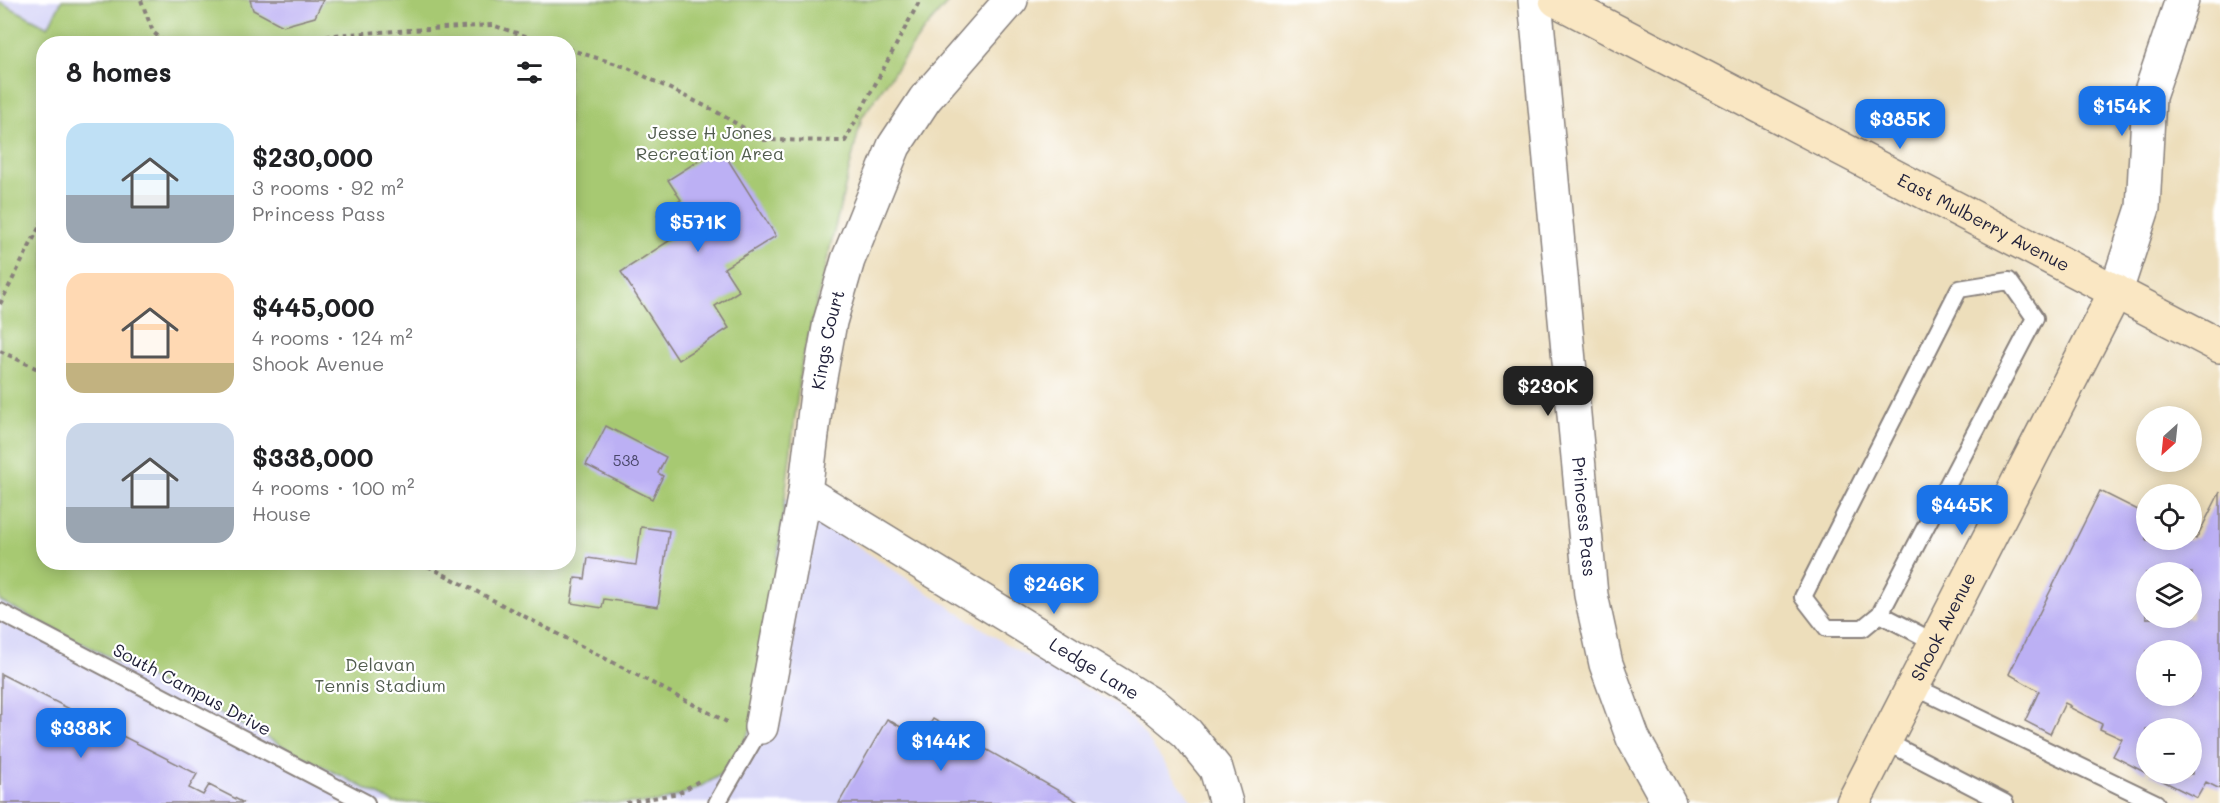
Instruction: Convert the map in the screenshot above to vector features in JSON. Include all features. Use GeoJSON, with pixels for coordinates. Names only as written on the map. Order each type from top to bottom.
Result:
{"type":"FeatureCollection","features":[{"type":"Feature","properties":{"kind":"street","name":"Kings Court"},"geometry":{"type":"LineString","coordinates":[[747,726],[805,492],[817,394],[830,322],[849,260],[894,146],[925,99],[1011,0]]}},
{"type":"Feature","properties":{"kind":"street","name":"Princess Pass"},"geometry":{"type":"LineString","coordinates":[[1535,0],[1591,595],[1606,664],[1633,738],[1670,803]]}},
{"type":"Feature","properties":{"kind":"street","name":"East Mulberry Avenue"},"geometry":{"type":"LineString","coordinates":[[1556,0],[2220,345]]}},
{"type":"Feature","properties":{"kind":"street"},"geometry":{"type":"LineString","coordinates":[[2116,291],[2143,207],[2149,97],[2182,0]]}},
{"type":"Feature","properties":{"kind":"street","name":"Shook Avenue"},"geometry":{"type":"LineString","coordinates":[[1853,803],[2116,291]]}},
{"type":"Feature","properties":{"kind":"street","name":"Ledge Lane"},"geometry":{"type":"LineString","coordinates":[[805,492],[1156,707],[1186,733],[1216,769],[1226,803]]}},
{"type":"Feature","properties":{"kind":"lane"},"geometry":{"type":"LineString","coordinates":[[2009,281],[2035,318],[1880,614],[1863,628],[1827,628],[1803,597],[1959,289],[2009,281]]}},
{"type":"Feature","properties":{"kind":"lane","name":"South Campus Drive"},"geometry":{"type":"LineString","coordinates":[[0,612],[366,803]]}},
{"type":"Feature","properties":{"kind":"lane"},"geometry":{"type":"LineString","coordinates":[[1880,614],[1936,643]]}},
{"type":"Feature","properties":{"kind":"lane"},"geometry":{"type":"LineString","coordinates":[[1913,686],[2156,803]]}},
{"type":"Feature","properties":{"kind":"lane"},"geometry":{"type":"LineString","coordinates":[[717,803],[747,726]]}},
{"type":"Feature","properties":{"kind":"lane"},"geometry":{"type":"LineString","coordinates":[[1885,741],[2005,803]]}},
{"type":"Feature","properties":{"kind":"path"},"geometry":{"type":"LineString","coordinates":[[141,0],[153,32],[158,36]]}},
{"type":"Feature","properties":{"kind":"path"},"geometry":{"type":"LineString","coordinates":[[576,51],[626,67],[715,111],[764,140],[845,141],[920,0]]}},
{"type":"Feature","properties":{"kind":"path"},"geometry":{"type":"LineString","coordinates":[[329,36],[492,25],[526,36]]}},
{"type":"Feature","properties":{"kind":"path"},"geometry":{"type":"LineString","coordinates":[[0,304],[36,234]]}},
{"type":"Feature","properties":{"kind":"path"},"geometry":{"type":"LineString","coordinates":[[0,351],[36,368]]}},
{"type":"Feature","properties":{"kind":"path"},"geometry":{"type":"LineString","coordinates":[[436,570],[747,726]]}},
{"type":"Feature","properties":{"kind":"path"},"geometry":{"type":"LineString","coordinates":[[626,803],[679,793],[708,775]]}},
{"type":"Feature","properties":{"kind":"shaded area","name":"Jesse H Jones Recreation Area"},"geometry":{"type":"Polygon","coordinates":[[[0,0],[950,0],[923,31],[862,117],[801,367],[783,497],[1006,644],[1115,704],[1138,726],[1193,803],[0,803],[0,0]]]}},
{"type":"Feature","properties":{"kind":"green space","name":"Jesse H Jones Recreation Area"},"geometry":{"type":"Polygon","coordinates":[[[62,0],[950,0],[923,31],[862,117],[801,367],[758,716],[738,753],[723,772],[694,790],[651,803],[394,803],[0,601],[0,2],[48,27],[62,0]]]}},
{"type":"Feature","properties":{"kind":"building"},"geometry":{"type":"Polygon","coordinates":[[[250,0],[323,0],[315,17],[283,26],[253,10],[250,0]]]}},
{"type":"Feature","properties":{"kind":"building"},"geometry":{"type":"Polygon","coordinates":[[[720,147],[776,236],[724,268],[739,291],[715,306],[729,328],[678,360],[621,272],[672,239],[657,215],[681,200],[668,180],[720,147]]]}},
{"type":"Feature","properties":{"kind":"building"},"geometry":{"type":"Polygon","coordinates":[[[606,426],[666,457],[658,473],[663,476],[652,499],[586,465],[606,426]]]}},
{"type":"Feature","properties":{"kind":"building"},"geometry":{"type":"Polygon","coordinates":[[[2100,491],[2136,509],[2136,550],[2202,550],[2202,527],[2220,492],[2220,789],[2206,782],[2197,798],[2169,784],[2202,784],[2202,718],[2136,718],[2136,768],[2113,756],[2122,739],[2100,729],[2102,724],[2065,703],[2050,734],[2025,721],[2039,691],[2009,674],[2100,491]]]}},
{"type":"Feature","properties":{"kind":"building"},"geometry":{"type":"Polygon","coordinates":[[[641,527],[669,531],[658,607],[604,599],[602,608],[571,603],[575,578],[585,579],[588,558],[636,565],[641,527]]]}},
{"type":"Feature","properties":{"kind":"building"},"geometry":{"type":"Polygon","coordinates":[[[1,674],[197,774],[189,788],[203,795],[209,785],[244,803],[0,803],[1,674]]]}},
{"type":"Feature","properties":{"kind":"building"},"geometry":{"type":"Polygon","coordinates":[[[887,719],[921,739],[933,719],[1080,803],[839,803],[887,719]]]}},
{"type":"Feature","properties":{"kind":"park label","name":"Delavan Tennis Stadium"},"geometry":{"type":"Point","coordinates":[380,675]}}]}
